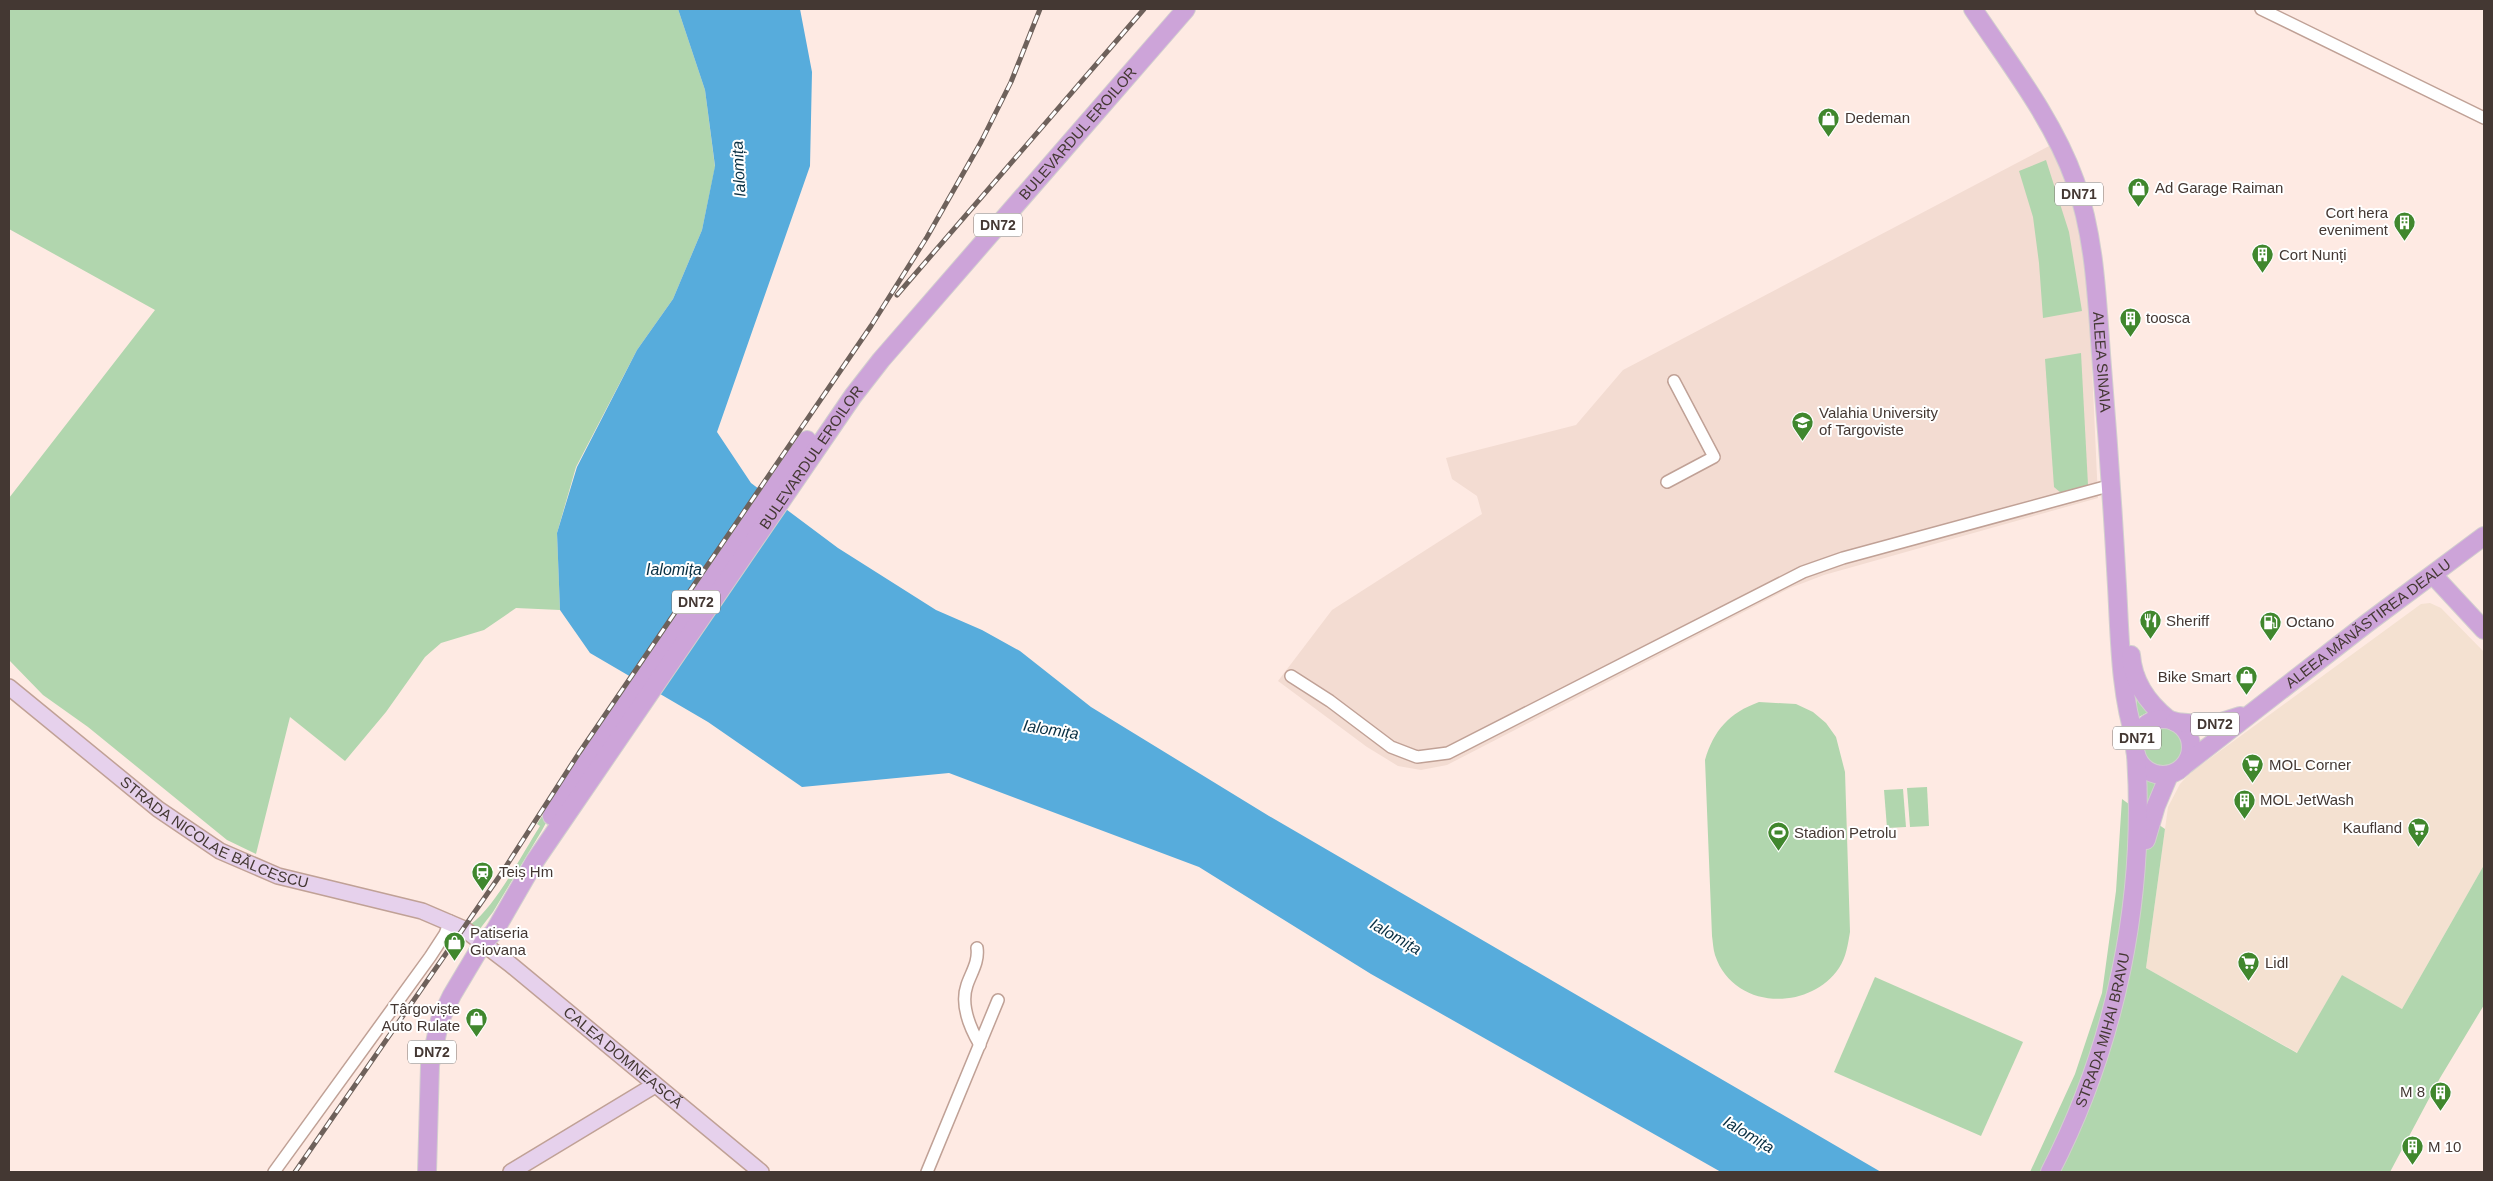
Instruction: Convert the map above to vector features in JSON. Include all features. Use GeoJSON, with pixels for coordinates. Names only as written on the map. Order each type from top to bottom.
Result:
{"type":"FeatureCollection","features":[{"type":"Feature","properties":{"kind":"main road","name":"BULEVARDUL EROILOR"},"geometry":{"type":"LineString","coordinates":[[427,1172],[430,1065],[436,1030],[448,1002],[483,943],[487,928],[498,906],[813,442],[844,389],[910,310],[1174,9]]}},
{"type":"Feature","properties":{"kind":"main road","name":"BULEVARDUL EROILOR"},"geometry":{"type":"LineString","coordinates":[[813,442],[881,360],[1186,9]]}},
{"type":"Feature","properties":{"kind":"main road","name":"ALEEA SINAIA"},"geometry":{"type":"LineString","coordinates":[[1973,9],[2044,119],[2066,160],[2079,194],[2094,266],[2112,485],[2121,654],[2126,699],[2136,748],[2145,769],[2152,773],[2169,775]]}},
{"type":"Feature","properties":{"kind":"main road","name":"ALEEA SINAIA"},"geometry":{"type":"LineString","coordinates":[[1983,9],[2023,68],[2065,139],[2084,184],[2096,229],[2106,310],[2121,485],[2131,657],[2134,676],[2153,705],[2182,726],[2191,740],[2192,748],[2186,764]]}},
{"type":"Feature","properties":{"kind":"main road","name":"ALEEA MĂNĂSTIREA DEALU"},"geometry":{"type":"LineString","coordinates":[[2186,764],[2252,711],[2484,536]]}},
{"type":"Feature","properties":{"kind":"main road"},"geometry":{"type":"LineString","coordinates":[[2433,574],[2484,630]]}},
{"type":"Feature","properties":{"kind":"main road","name":"STRADA NICOLAE BĂLCESCU"},"geometry":{"type":"LineString","coordinates":[[9,687],[158,809],[220,852],[278,876],[422,911],[450,921],[483,943]]}},
{"type":"Feature","properties":{"kind":"main road","name":"ALEEA MĂNĂSTIREA DEALU"},"geometry":{"type":"LineString","coordinates":[[2172,720],[2212,725],[2252,711]]}},
{"type":"Feature","properties":{"kind":"main road","name":"DN71"},"geometry":{"type":"LineString","coordinates":[[2136,748],[2138,734],[2151,722],[2172,720]]}},
{"type":"Feature","properties":{"kind":"main road","name":"STRADA MIHAI BRAVU"},"geometry":{"type":"LineString","coordinates":[[2050,1172],[2082,1106],[2102,1049],[2120,974],[2135,882],[2140,815],[2136,748]]}},
{"type":"Feature","properties":{"kind":"main road"},"geometry":{"type":"LineString","coordinates":[[2169,775],[2181,770],[2186,764]]}},
{"type":"Feature","properties":{"kind":"main road","name":"STRADA MIHAI BRAVU"},"geometry":{"type":"LineString","coordinates":[[2135,882],[2152,818],[2169,775]]}},
{"type":"Feature","properties":{"kind":"main road","name":"CALEA DOMNEASCĂ"},"geometry":{"type":"LineString","coordinates":[[483,943],[506,971],[761,1172]]}},
{"type":"Feature","properties":{"kind":"main road","name":"CALEA DOMNEASCĂ"},"geometry":{"type":"LineString","coordinates":[[483,943],[750,1172]]}},
{"type":"Feature","properties":{"kind":"main road"},"geometry":{"type":"LineString","coordinates":[[511,1172],[652,1087]]}},
{"type":"Feature","properties":{"kind":"street"},"geometry":{"type":"LineString","coordinates":[[2261,9],[2484,118]]}},
{"type":"Feature","properties":{"kind":"street"},"geometry":{"type":"LineString","coordinates":[[1668,482],[1714,457],[1674,381]]}},
{"type":"Feature","properties":{"kind":"street"},"geometry":{"type":"LineString","coordinates":[[1291,676],[1336,706],[1391,747],[1417,757],[1448,753],[1803,572],[1843,558],[2112,485]]}},
{"type":"Feature","properties":{"kind":"street"},"geometry":{"type":"LineString","coordinates":[[274,1172],[430,957],[445,934],[450,921]]}},
{"type":"Feature","properties":{"kind":"street"},"geometry":{"type":"LineString","coordinates":[[977,948],[978,956],[964,994],[967,1014],[980,1045]]}},
{"type":"Feature","properties":{"kind":"street"},"geometry":{"type":"LineString","coordinates":[[927,1172],[998,1000]]}},
{"type":"Feature","properties":{"kind":"shaded area","name":"Valahia University of Targoviste"},"geometry":{"type":"Polygon","coordinates":[[[2051,145],[2073,200],[2083,248],[2089,302],[2098,498],[1824,575],[1790,588],[1447,765],[1421,770],[1398,766],[1367,747],[1278,681],[1332,610],[1482,514],[1477,496],[1452,479],[1446,458],[1576,425],[1623,370],[2051,145]]]}},
{"type":"Feature","properties":{"kind":"shaded area"},"geometry":{"type":"Polygon","coordinates":[[[2430,603],[2441,608],[2484,652],[2484,865],[2402,1009],[2342,975],[2298,1053],[2146,968],[2168,807],[2180,784],[2190,773],[2421,604],[2430,603]]]}},
{"type":"Feature","properties":{"kind":"green space"},"geometry":{"type":"Polygon","coordinates":[[[9,9],[678,9],[705,90],[715,167],[702,230],[673,299],[637,350],[576,467],[557,533],[560,610],[516,608],[484,630],[441,643],[425,657],[386,712],[345,761],[290,717],[256,854],[227,840],[88,727],[43,695],[9,660],[9,498],[155,310],[9,229],[9,9]]]}},
{"type":"Feature","properties":{"kind":"green space"},"geometry":{"type":"Polygon","coordinates":[[[2046,160],[2069,232],[2082,311],[2043,318],[2033,217],[2019,171],[2046,160]]]}},
{"type":"Feature","properties":{"kind":"green space"},"geometry":{"type":"Polygon","coordinates":[[[2081,353],[2088,485],[2061,493],[2054,487],[2045,359],[2081,353]]]}},
{"type":"Feature","properties":{"kind":"green space"},"geometry":{"type":"Polygon","coordinates":[[[2136,685],[2152,710],[2137,718],[2136,685]]]}},
{"type":"Feature","properties":{"kind":"green space","name":"Stadion Petrolu"},"geometry":{"type":"Polygon","coordinates":[[[1759,702],[1796,704],[1813,712],[1826,723],[1836,737],[1845,772],[1850,932],[1846,951],[1839,968],[1826,982],[1810,992],[1791,998],[1772,999],[1754,995],[1738,986],[1724,973],[1713,948],[1705,760],[1713,740],[1724,724],[1739,711],[1759,702]]]}},
{"type":"Feature","properties":{"kind":"green space"},"geometry":{"type":"Polygon","coordinates":[[[2164,726],[2179,732],[2185,747],[2179,762],[2164,768],[2149,762],[2143,747],[2149,732],[2164,726]]]}},
{"type":"Feature","properties":{"kind":"green space"},"geometry":{"type":"Polygon","coordinates":[[[577,762],[573,774],[541,832],[493,912],[479,930],[470,925],[499,893],[540,826],[537,824],[577,762]]]}},
{"type":"Feature","properties":{"kind":"green space"},"geometry":{"type":"Polygon","coordinates":[[[2143,779],[2157,784],[2149,818],[2165,829],[2146,968],[2297,1053],[2342,975],[2402,1009],[2484,865],[2484,1005],[2440,1078],[2390,1172],[2030,1172],[2075,1074],[2102,993],[2116,891],[2122,799],[2141,813],[2143,779]]]}},
{"type":"Feature","properties":{"kind":"green space"},"geometry":{"type":"Polygon","coordinates":[[[1927,787],[1929,826],[1910,827],[1907,788],[1927,787]]]}},
{"type":"Feature","properties":{"kind":"green space"},"geometry":{"type":"Polygon","coordinates":[[[1903,789],[1906,827],[1887,828],[1884,790],[1903,789]]]}},
{"type":"Feature","properties":{"kind":"green space"},"geometry":{"type":"Polygon","coordinates":[[[1875,977],[2023,1042],[1981,1136],[1834,1072],[1875,977]]]}},
{"type":"Feature","properties":{"kind":"water","name":"Ialomița"},"geometry":{"type":"Polygon","coordinates":[[[678,9],[800,9],[812,72],[810,166],[717,432],[751,483],[838,548],[936,610],[982,630],[1020,651],[1091,707],[1269,816],[1881,1172],[1721,1172],[1371,974],[1199,867],[949,773],[802,787],[708,722],[590,653],[560,610],[557,533],[577,467],[637,350],[673,299],[702,230],[715,166],[705,90],[678,9]]]}},
{"type":"Feature","properties":{"kind":"railway"},"geometry":{"type":"LineString","coordinates":[[295,1172],[503,871],[579,753],[871,326],[927,237],[981,142],[1011,82],[1040,9]]}},
{"type":"Feature","properties":{"kind":"railway"},"geometry":{"type":"LineString","coordinates":[[897,295],[1144,9]]}},
{"type":"Feature","properties":{"kind":"place","name":"Dedeman"},"geometry":{"type":"Point","coordinates":[1829,137]}},
{"type":"Feature","properties":{"kind":"place","name":"Ad Garage Raiman"},"geometry":{"type":"Point","coordinates":[2139,207]}},
{"type":"Feature","properties":{"kind":"place","name":"Cort hera eveniment"},"geometry":{"type":"Point","coordinates":[2404,241]}},
{"type":"Feature","properties":{"kind":"place","name":"Cort Nunți"},"geometry":{"type":"Point","coordinates":[2263,274]}},
{"type":"Feature","properties":{"kind":"place","name":"toosca"},"geometry":{"type":"Point","coordinates":[2130,337]}},
{"type":"Feature","properties":{"kind":"place","name":"Valahia University of Targoviste"},"geometry":{"type":"Point","coordinates":[1803,441]}},
{"type":"Feature","properties":{"kind":"place","name":"Sheriff"},"geometry":{"type":"Point","coordinates":[2150,640]}},
{"type":"Feature","properties":{"kind":"place","name":"Octano"},"geometry":{"type":"Point","coordinates":[2270,641]}},
{"type":"Feature","properties":{"kind":"place","name":"Bike Smart"},"geometry":{"type":"Point","coordinates":[2247,696]}},
{"type":"Feature","properties":{"kind":"place","name":"MOL Corner"},"geometry":{"type":"Point","coordinates":[2253,784]}},
{"type":"Feature","properties":{"kind":"place","name":"MOL JetWash"},"geometry":{"type":"Point","coordinates":[2244,819]}},
{"type":"Feature","properties":{"kind":"place","name":"Kaufland"},"geometry":{"type":"Point","coordinates":[2418,847]}},
{"type":"Feature","properties":{"kind":"place","name":"Stadion Petrolu"},"geometry":{"type":"Point","coordinates":[1778,852]}},
{"type":"Feature","properties":{"kind":"place","name":"Teiș Hm"},"geometry":{"type":"Point","coordinates":[483,891]}},
{"type":"Feature","properties":{"kind":"place","name":"Patiseria Giovana"},"geometry":{"type":"Point","coordinates":[454,961]}},
{"type":"Feature","properties":{"kind":"place","name":"Lidl"},"geometry":{"type":"Point","coordinates":[2249,982]}},
{"type":"Feature","properties":{"kind":"place","name":"Târgoviște Auto Rulate"},"geometry":{"type":"Point","coordinates":[476,1037]}},
{"type":"Feature","properties":{"kind":"place","name":"M 8"},"geometry":{"type":"Point","coordinates":[2441,1111]}},
{"type":"Feature","properties":{"kind":"place","name":"M 10"},"geometry":{"type":"Point","coordinates":[2412,1166]}}]}
